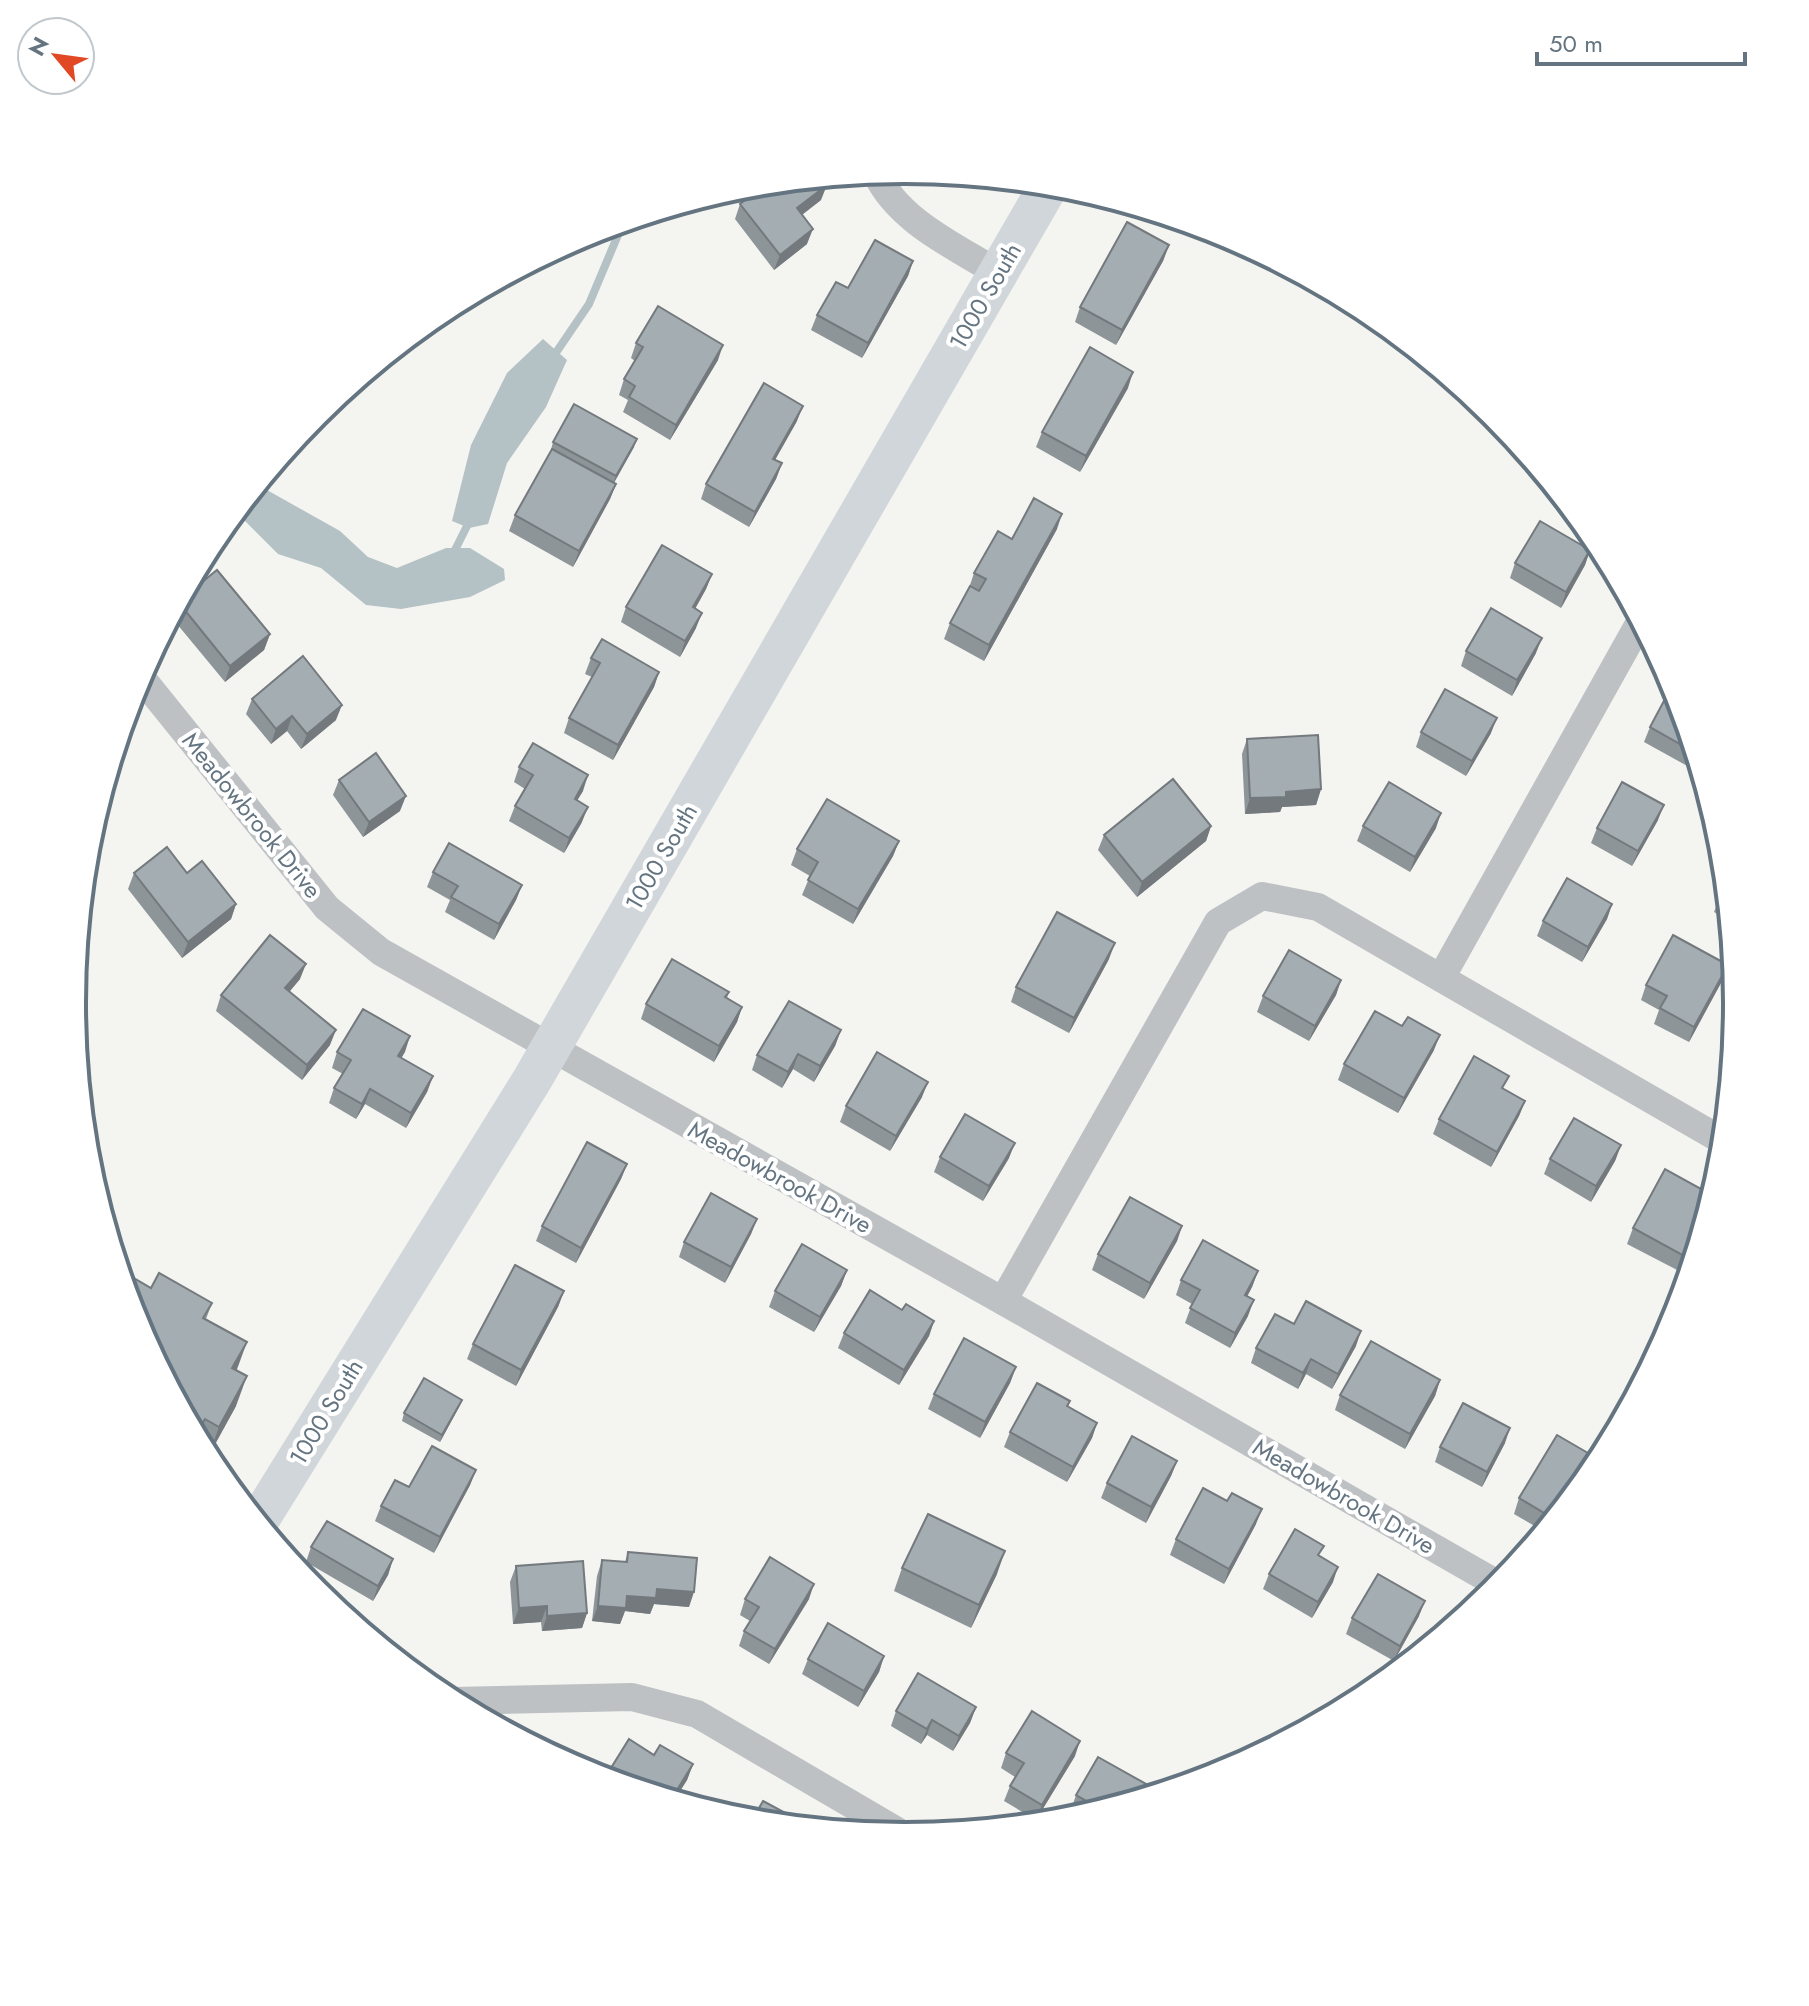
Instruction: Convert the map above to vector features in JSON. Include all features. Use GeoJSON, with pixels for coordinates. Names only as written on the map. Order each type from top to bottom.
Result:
{"type":"FeatureCollection","features":[{"type":"Feature","properties":{"kind":"street"},"geometry":{"type":"LineString","coordinates":[[881,185],[885,193],[913,219],[998,273]]}},
{"type":"Feature","properties":{"kind":"street","name":"1000 South"},"geometry":{"type":"LineString","coordinates":[[264,1512],[549,1049],[1042,197]]}},
{"type":"Feature","properties":{"kind":"street"},"geometry":{"type":"LineString","coordinates":[[1441,978],[1634,632]]}},
{"type":"Feature","properties":{"kind":"street","name":"Meadowbrook Drive"},"geometry":{"type":"LineString","coordinates":[[149,687],[327,908],[381,952],[1003,1301],[1487,1578]]}},
{"type":"Feature","properties":{"kind":"street"},"geometry":{"type":"LineString","coordinates":[[1003,1301],[1218,922],[1262,896],[1318,907],[1712,1131]]}},
{"type":"Feature","properties":{"kind":"street"},"geometry":{"type":"LineString","coordinates":[[476,1700],[632,1697],[697,1714],[880,1821]]}},
{"type":"Feature","properties":{"kind":"shaded area"},"geometry":{"type":"Polygon","coordinates":[[[543,339],[567,360],[546,407],[507,463],[488,524],[469,528],[452,521],[471,445],[507,373],[543,339]]]}},
{"type":"Feature","properties":{"kind":"shaded area"},"geometry":{"type":"Polygon","coordinates":[[[267,490],[340,531],[368,557],[397,568],[446,548],[470,548],[504,569],[505,580],[470,597],[401,609],[366,605],[321,568],[278,554],[244,520],[267,490]]]}},
{"type":"Feature","properties":{"kind":"building"},"geometry":{"type":"Polygon","coordinates":[[[821,189],[797,208],[813,229],[780,255],[740,204],[745,200],[821,189]]]}},
{"type":"Feature","properties":{"kind":"building"},"geometry":{"type":"Polygon","coordinates":[[[1127,222],[1169,245],[1122,330],[1080,307],[1127,222]]]}},
{"type":"Feature","properties":{"kind":"building"},"geometry":{"type":"Polygon","coordinates":[[[875,240],[913,261],[868,343],[817,315],[836,282],[848,288],[875,240]]]}},
{"type":"Feature","properties":{"kind":"building"},"geometry":{"type":"Polygon","coordinates":[[[658,306],[723,345],[676,425],[629,397],[635,386],[624,379],[643,347],[636,343],[658,306]]]}},
{"type":"Feature","properties":{"kind":"building"},"geometry":{"type":"Polygon","coordinates":[[[1090,347],[1133,372],[1086,456],[1042,432],[1090,347]]]}},
{"type":"Feature","properties":{"kind":"building"},"geometry":{"type":"Polygon","coordinates":[[[764,383],[803,406],[773,459],[782,463],[755,512],[706,484],[764,383]]]}},
{"type":"Feature","properties":{"kind":"building"},"geometry":{"type":"Polygon","coordinates":[[[574,404],[637,439],[616,476],[553,442],[574,404]]]}},
{"type":"Feature","properties":{"kind":"building"},"geometry":{"type":"Polygon","coordinates":[[[552,449],[616,484],[579,551],[515,515],[552,449]]]}},
{"type":"Feature","properties":{"kind":"building"},"geometry":{"type":"Polygon","coordinates":[[[1034,498],[1062,514],[989,645],[950,623],[970,586],[979,591],[986,579],[974,573],[998,531],[1012,539],[1034,498]]]}},
{"type":"Feature","properties":{"kind":"building"},"geometry":{"type":"Polygon","coordinates":[[[1540,521],[1584,546],[1588,553],[1566,592],[1515,563],[1540,521]]]}},
{"type":"Feature","properties":{"kind":"building"},"geometry":{"type":"Polygon","coordinates":[[[662,545],[712,574],[693,607],[702,613],[685,641],[626,607],[662,545]]]}},
{"type":"Feature","properties":{"kind":"building"},"geometry":{"type":"Polygon","coordinates":[[[217,570],[270,634],[230,666],[186,612],[204,580],[217,570]]]}},
{"type":"Feature","properties":{"kind":"building"},"geometry":{"type":"Polygon","coordinates":[[[1491,608],[1542,638],[1517,680],[1466,651],[1491,608]]]}},
{"type":"Feature","properties":{"kind":"building"},"geometry":{"type":"Polygon","coordinates":[[[602,639],[659,672],[618,745],[569,718],[600,663],[591,658],[602,639]]]}},
{"type":"Feature","properties":{"kind":"building"},"geometry":{"type":"Polygon","coordinates":[[[303,656],[342,705],[307,734],[292,716],[276,729],[252,699],[303,656]]]}},
{"type":"Feature","properties":{"kind":"building"},"geometry":{"type":"Polygon","coordinates":[[[1445,689],[1497,718],[1472,761],[1421,732],[1445,689]]]}},
{"type":"Feature","properties":{"kind":"building"},"geometry":{"type":"Polygon","coordinates":[[[1665,700],[1681,745],[1650,727],[1665,700]]]}},
{"type":"Feature","properties":{"kind":"building"},"geometry":{"type":"Polygon","coordinates":[[[1318,735],[1321,789],[1286,792],[1286,797],[1250,798],[1247,739],[1318,735]]]}},
{"type":"Feature","properties":{"kind":"building"},"geometry":{"type":"Polygon","coordinates":[[[533,743],[588,775],[575,799],[588,807],[569,838],[515,806],[533,775],[519,767],[533,743]]]}},
{"type":"Feature","properties":{"kind":"building"},"geometry":{"type":"Polygon","coordinates":[[[376,753],[406,796],[369,822],[339,780],[376,753]]]}},
{"type":"Feature","properties":{"kind":"building"},"geometry":{"type":"Polygon","coordinates":[[[1173,779],[1211,826],[1142,882],[1104,835],[1173,779]]]}},
{"type":"Feature","properties":{"kind":"building"},"geometry":{"type":"Polygon","coordinates":[[[1389,782],[1441,813],[1415,857],[1363,826],[1389,782]]]}},
{"type":"Feature","properties":{"kind":"building"},"geometry":{"type":"Polygon","coordinates":[[[1622,782],[1664,805],[1638,851],[1597,828],[1622,782]]]}},
{"type":"Feature","properties":{"kind":"building"},"geometry":{"type":"Polygon","coordinates":[[[827,799],[899,841],[858,909],[808,880],[818,862],[797,849],[827,799]]]}},
{"type":"Feature","properties":{"kind":"building"},"geometry":{"type":"Polygon","coordinates":[[[449,843],[522,885],[499,924],[451,897],[458,886],[433,872],[449,843]]]}},
{"type":"Feature","properties":{"kind":"building"},"geometry":{"type":"Polygon","coordinates":[[[167,847],[187,873],[202,861],[236,904],[188,942],[134,873],[167,847]]]}},
{"type":"Feature","properties":{"kind":"building"},"geometry":{"type":"Polygon","coordinates":[[[1567,878],[1612,904],[1588,947],[1543,921],[1567,878]]]}},
{"type":"Feature","properties":{"kind":"building"},"geometry":{"type":"Polygon","coordinates":[[[1057,912],[1115,943],[1074,1018],[1016,987],[1057,912]]]}},
{"type":"Feature","properties":{"kind":"building"},"geometry":{"type":"Polygon","coordinates":[[[270,935],[306,964],[285,988],[336,1030],[307,1065],[221,995],[270,935]]]}},
{"type":"Feature","properties":{"kind":"building"},"geometry":{"type":"Polygon","coordinates":[[[1673,935],[1721,961],[1722,976],[1694,1027],[1660,1008],[1667,996],[1646,985],[1673,935]]]}},
{"type":"Feature","properties":{"kind":"building"},"geometry":{"type":"Polygon","coordinates":[[[1289,950],[1341,980],[1315,1026],[1263,996],[1289,950]]]}},
{"type":"Feature","properties":{"kind":"building"},"geometry":{"type":"Polygon","coordinates":[[[672,959],[729,992],[725,997],[742,1007],[719,1046],[646,1004],[672,959]]]}},
{"type":"Feature","properties":{"kind":"building"},"geometry":{"type":"Polygon","coordinates":[[[789,1001],[841,1030],[820,1066],[798,1054],[788,1072],[757,1055],[789,1001]]]}},
{"type":"Feature","properties":{"kind":"building"},"geometry":{"type":"Polygon","coordinates":[[[363,1009],[410,1036],[398,1056],[433,1076],[411,1113],[370,1089],[362,1104],[334,1088],[351,1060],[337,1052],[363,1009]]]}},
{"type":"Feature","properties":{"kind":"building"},"geometry":{"type":"Polygon","coordinates":[[[1375,1011],[1402,1026],[1408,1017],[1440,1035],[1404,1098],[1344,1064],[1375,1011]]]}},
{"type":"Feature","properties":{"kind":"building"},"geometry":{"type":"Polygon","coordinates":[[[877,1052],[928,1082],[896,1136],[846,1106],[877,1052]]]}},
{"type":"Feature","properties":{"kind":"building"},"geometry":{"type":"Polygon","coordinates":[[[1474,1056],[1509,1076],[1502,1088],[1525,1101],[1497,1152],[1439,1119],[1474,1056]]]}},
{"type":"Feature","properties":{"kind":"building"},"geometry":{"type":"Polygon","coordinates":[[[965,1114],[1015,1143],[989,1186],[940,1157],[965,1114]]]}},
{"type":"Feature","properties":{"kind":"building"},"geometry":{"type":"Polygon","coordinates":[[[1574,1118],[1621,1145],[1596,1186],[1550,1159],[1574,1118]]]}},
{"type":"Feature","properties":{"kind":"building"},"geometry":{"type":"Polygon","coordinates":[[[587,1142],[627,1164],[581,1248],[542,1226],[587,1142]]]}},
{"type":"Feature","properties":{"kind":"building"},"geometry":{"type":"Polygon","coordinates":[[[1665,1169],[1701,1189],[1683,1255],[1633,1228],[1665,1169]]]}},
{"type":"Feature","properties":{"kind":"building"},"geometry":{"type":"Polygon","coordinates":[[[711,1193],[757,1219],[731,1267],[684,1242],[711,1193]]]}},
{"type":"Feature","properties":{"kind":"building"},"geometry":{"type":"Polygon","coordinates":[[[1130,1197],[1182,1226],[1150,1283],[1098,1254],[1130,1197]]]}},
{"type":"Feature","properties":{"kind":"building"},"geometry":{"type":"Polygon","coordinates":[[[1203,1240],[1258,1271],[1245,1295],[1254,1300],[1235,1333],[1190,1308],[1200,1290],[1181,1280],[1203,1240]]]}},
{"type":"Feature","properties":{"kind":"building"},"geometry":{"type":"Polygon","coordinates":[[[802,1244],[847,1270],[820,1317],[775,1291],[802,1244]]]}},
{"type":"Feature","properties":{"kind":"building"},"geometry":{"type":"Polygon","coordinates":[[[515,1265],[564,1291],[521,1370],[473,1344],[515,1265]]]}},
{"type":"Feature","properties":{"kind":"building"},"geometry":{"type":"Polygon","coordinates":[[[159,1273],[212,1303],[203,1318],[247,1342],[232,1368],[247,1376],[219,1427],[205,1419],[203,1423],[170,1365],[133,1278],[151,1288],[159,1273]]]}},
{"type":"Feature","properties":{"kind":"building"},"geometry":{"type":"Polygon","coordinates":[[[870,1290],[902,1310],[906,1304],[934,1321],[904,1370],[844,1333],[870,1290]]]}},
{"type":"Feature","properties":{"kind":"building"},"geometry":{"type":"Polygon","coordinates":[[[1306,1301],[1361,1331],[1338,1374],[1311,1359],[1303,1373],[1256,1348],[1275,1314],[1294,1324],[1306,1301]]]}},
{"type":"Feature","properties":{"kind":"building"},"geometry":{"type":"Polygon","coordinates":[[[964,1338],[1016,1367],[985,1422],[934,1394],[964,1338]]]}},
{"type":"Feature","properties":{"kind":"building"},"geometry":{"type":"Polygon","coordinates":[[[1371,1341],[1440,1380],[1410,1434],[1340,1395],[1371,1341]]]}},
{"type":"Feature","properties":{"kind":"building"},"geometry":{"type":"Polygon","coordinates":[[[424,1378],[462,1400],[442,1435],[404,1413],[424,1378]]]}},
{"type":"Feature","properties":{"kind":"building"},"geometry":{"type":"Polygon","coordinates":[[[1037,1383],[1070,1401],[1067,1406],[1097,1423],[1073,1467],[1010,1432],[1037,1383]]]}},
{"type":"Feature","properties":{"kind":"building"},"geometry":{"type":"Polygon","coordinates":[[[1463,1403],[1510,1428],[1487,1472],[1440,1447],[1463,1403]]]}},
{"type":"Feature","properties":{"kind":"building"},"geometry":{"type":"Polygon","coordinates":[[[1557,1435],[1588,1453],[1544,1513],[1519,1498],[1557,1435]]]}},
{"type":"Feature","properties":{"kind":"building"},"geometry":{"type":"Polygon","coordinates":[[[1132,1436],[1177,1461],[1151,1507],[1107,1483],[1132,1436]]]}},
{"type":"Feature","properties":{"kind":"building"},"geometry":{"type":"Polygon","coordinates":[[[432,1446],[476,1470],[440,1537],[381,1506],[395,1480],[409,1487],[432,1446]]]}},
{"type":"Feature","properties":{"kind":"building"},"geometry":{"type":"Polygon","coordinates":[[[1203,1488],[1227,1501],[1232,1493],[1262,1509],[1229,1569],[1176,1539],[1203,1488]]]}},
{"type":"Feature","properties":{"kind":"building"},"geometry":{"type":"Polygon","coordinates":[[[928,1514],[1005,1551],[979,1605],[902,1568],[928,1514]]]}},
{"type":"Feature","properties":{"kind":"building"},"geometry":{"type":"Polygon","coordinates":[[[327,1521],[393,1559],[378,1586],[311,1547],[327,1521]]]}},
{"type":"Feature","properties":{"kind":"building"},"geometry":{"type":"Polygon","coordinates":[[[1295,1529],[1324,1546],[1318,1555],[1338,1567],[1318,1602],[1269,1574],[1295,1529]]]}},
{"type":"Feature","properties":{"kind":"building"},"geometry":{"type":"Polygon","coordinates":[[[628,1552],[697,1558],[694,1592],[657,1589],[656,1598],[627,1596],[626,1608],[598,1606],[602,1560],[627,1562],[628,1552]]]}},
{"type":"Feature","properties":{"kind":"building"},"geometry":{"type":"Polygon","coordinates":[[[770,1557],[814,1584],[775,1649],[744,1631],[759,1607],[745,1599],[770,1557]]]}},
{"type":"Feature","properties":{"kind":"building"},"geometry":{"type":"Polygon","coordinates":[[[583,1561],[587,1613],[547,1616],[547,1606],[519,1608],[516,1566],[583,1561]]]}},
{"type":"Feature","properties":{"kind":"building"},"geometry":{"type":"Polygon","coordinates":[[[1378,1574],[1425,1601],[1400,1646],[1352,1618],[1378,1574]]]}},
{"type":"Feature","properties":{"kind":"building"},"geometry":{"type":"Polygon","coordinates":[[[828,1623],[884,1656],[864,1691],[808,1659],[828,1623]]]}},
{"type":"Feature","properties":{"kind":"building"},"geometry":{"type":"Polygon","coordinates":[[[918,1673],[976,1707],[959,1736],[932,1720],[927,1729],[896,1711],[918,1673]]]}},
{"type":"Feature","properties":{"kind":"building"},"geometry":{"type":"Polygon","coordinates":[[[1032,1711],[1080,1741],[1042,1805],[1010,1786],[1024,1763],[1006,1753],[1032,1711]]]}},
{"type":"Feature","properties":{"kind":"building"},"geometry":{"type":"Polygon","coordinates":[[[629,1739],[654,1755],[660,1745],[693,1764],[677,1789],[612,1767],[629,1739]]]}},
{"type":"Feature","properties":{"kind":"building"},"geometry":{"type":"Polygon","coordinates":[[[1098,1757],[1147,1784],[1086,1801],[1076,1795],[1098,1757]]]}},
{"type":"Feature","properties":{"kind":"building"},"geometry":{"type":"Polygon","coordinates":[[[763,1801],[783,1812],[759,1808],[763,1801]]]}},
{"type":"Feature","properties":{"kind":"waterway"},"geometry":{"type":"LineString","coordinates":[[551,360],[589,304],[617,237]]}},
{"type":"Feature","properties":{"kind":"waterway"},"geometry":{"type":"LineString","coordinates":[[451,558],[470,520]]}}]}
